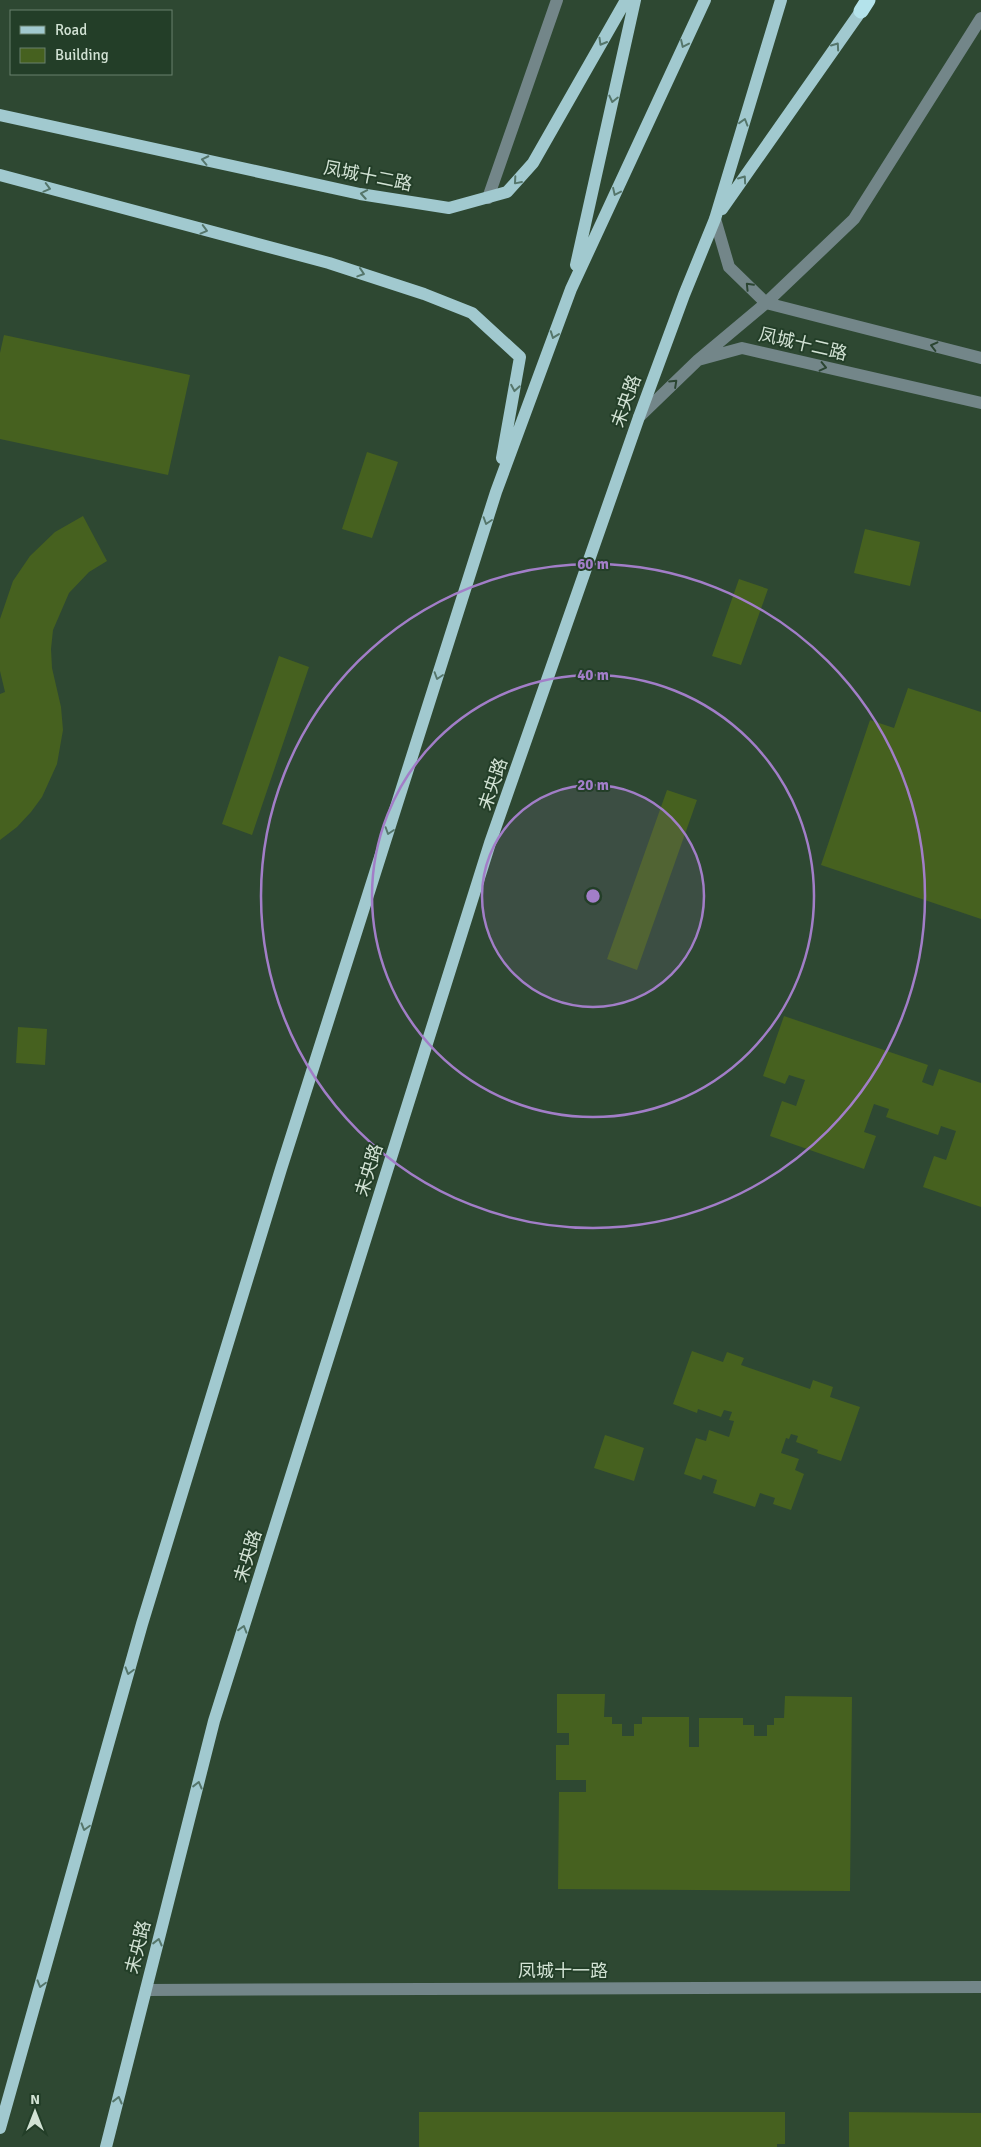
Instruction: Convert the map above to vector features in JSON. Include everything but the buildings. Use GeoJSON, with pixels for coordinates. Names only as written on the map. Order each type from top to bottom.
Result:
{"type":"FeatureCollection","features":[{"type":"Feature","properties":{"kind":"main road","name":"凤城十二路"},"geometry":{"type":"LineString","coordinates":[[0,115],[360,194],[449,208],[507,192],[533,163],[626,0]]}},
{"type":"Feature","properties":{"kind":"main road"},"geometry":{"type":"LineString","coordinates":[[571,289],[635,0]]}},
{"type":"Feature","properties":{"kind":"main road"},"geometry":{"type":"LineString","coordinates":[[0,2128],[151,1595],[281,1169],[496,492],[571,289],[705,0]]}},
{"type":"Feature","properties":{"kind":"main road"},"geometry":{"type":"LineString","coordinates":[[715,219],[782,0]]}},
{"type":"Feature","properties":{"kind":"main road"},"geometry":{"type":"LineString","coordinates":[[715,219],[865,5]]}},
{"type":"Feature","properties":{"kind":"main road"},"geometry":{"type":"LineString","coordinates":[[0,175],[330,263],[424,294],[472,313],[520,357],[496,492]]}},
{"type":"Feature","properties":{"kind":"main road","name":"未央路"},"geometry":{"type":"LineString","coordinates":[[106,2147],[214,1722],[490,843],[639,417],[684,295],[715,219]]}},
{"type":"Feature","properties":{"kind":"street"},"geometry":{"type":"LineString","coordinates":[[488,198],[557,0]]}},
{"type":"Feature","properties":{"kind":"street"},"geometry":{"type":"LineString","coordinates":[[698,360],[766,303],[854,219],[981,18]]}},
{"type":"Feature","properties":{"kind":"street","name":"凤城十二路"},"geometry":{"type":"LineString","coordinates":[[715,219],[730,267],[766,303],[981,358]]}},
{"type":"Feature","properties":{"kind":"street","name":"凤城十二路"},"geometry":{"type":"LineString","coordinates":[[639,417],[698,360],[742,348],[981,403]]}},
{"type":"Feature","properties":{"kind":"street","name":"凤城十一路"},"geometry":{"type":"LineString","coordinates":[[146,1990],[981,1987]]}}]}
